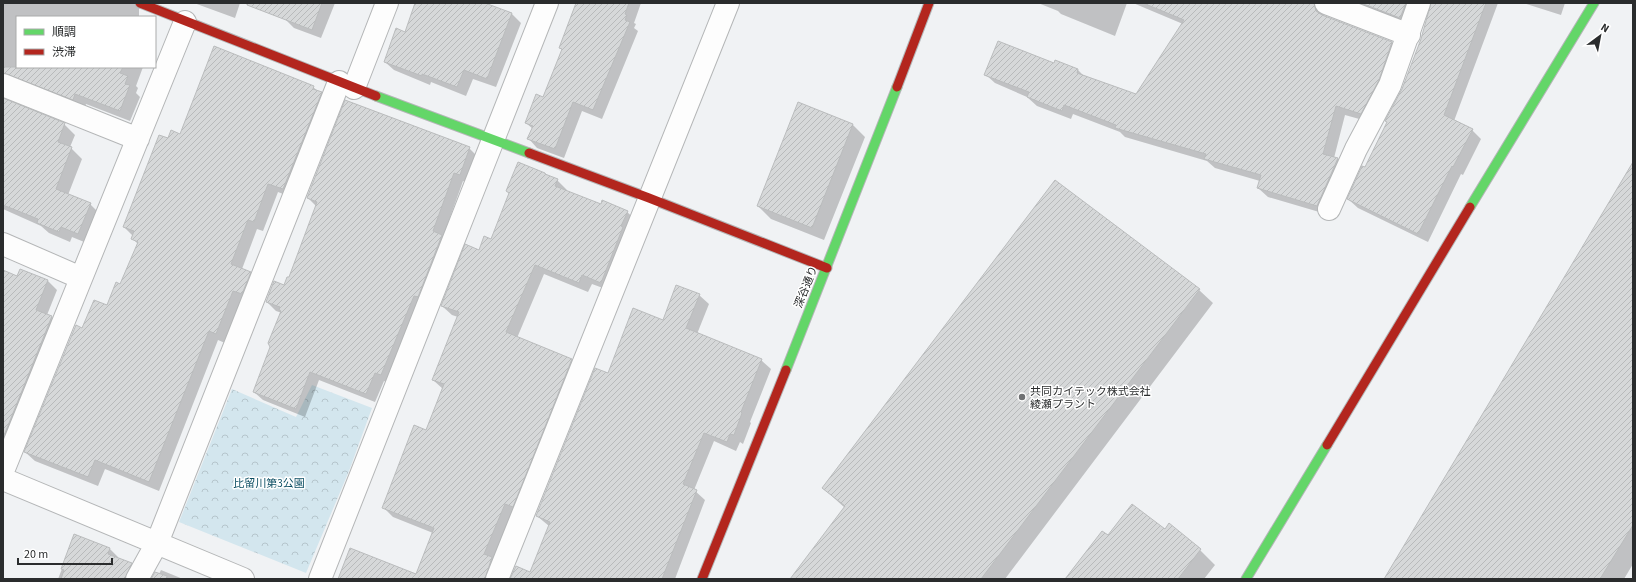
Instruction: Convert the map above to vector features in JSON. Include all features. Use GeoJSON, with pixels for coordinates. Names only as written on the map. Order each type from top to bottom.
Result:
{"type":"FeatureCollection","features":[{"type":"Feature","properties":{"kind":"street"},"geometry":{"type":"LineString","coordinates":[[140,3],[346,85],[649,198],[827,268]]}},
{"type":"Feature","properties":{"kind":"street"},"geometry":{"type":"LineString","coordinates":[[136,579],[157,543],[346,85],[387,3]]}},
{"type":"Feature","properties":{"kind":"street"},"geometry":{"type":"LineString","coordinates":[[320,579],[547,3]]}},
{"type":"Feature","properties":{"kind":"street"},"geometry":{"type":"LineString","coordinates":[[497,579],[728,3]]}},
{"type":"Feature","properties":{"kind":"street","name":"深谷通り"},"geometry":{"type":"LineString","coordinates":[[702,579],[827,268],[929,3]]}},
{"type":"Feature","properties":{"kind":"street"},"geometry":{"type":"LineString","coordinates":[[1326,3],[1409,35]]}},
{"type":"Feature","properties":{"kind":"street"},"geometry":{"type":"LineString","coordinates":[[1329,209],[1356,149],[1390,85],[1409,35],[1419,3]]}},
{"type":"Feature","properties":{"kind":"street"},"geometry":{"type":"LineString","coordinates":[[1246,579],[1594,3]]}},
{"type":"Feature","properties":{"kind":"street"},"geometry":{"type":"LineString","coordinates":[[3,471],[185,22]]}},
{"type":"Feature","properties":{"kind":"street"},"geometry":{"type":"LineString","coordinates":[[3,85],[138,139]]}},
{"type":"Feature","properties":{"kind":"street"},"geometry":{"type":"LineString","coordinates":[[3,244],[81,278]]}},
{"type":"Feature","properties":{"kind":"street"},"geometry":{"type":"LineString","coordinates":[[3,479],[242,579]]}},
{"type":"Feature","properties":{"kind":"green space","name":"比留川第3公園"},"geometry":{"type":"Polygon","coordinates":[[[312,385],[372,408],[349,471],[306,573],[179,522],[232,389],[296,417],[312,385]]]}},
{"type":"Feature","properties":{"kind":"building"},"geometry":{"type":"Polygon","coordinates":[[[247,3],[322,3],[312,30],[247,5],[247,3]]]}},
{"type":"Feature","properties":{"kind":"building"},"geometry":{"type":"Polygon","coordinates":[[[415,3],[485,3],[512,13],[487,79],[464,70],[457,87],[384,62],[396,28],[405,32],[415,3]]]}},
{"type":"Feature","properties":{"kind":"building"},"geometry":{"type":"Polygon","coordinates":[[[576,3],[629,3],[625,14],[627,15],[625,20],[630,22],[593,110],[573,102],[555,149],[527,139],[533,126],[525,123],[536,94],[543,97],[562,49],[559,48],[576,3]]]}},
{"type":"Feature","properties":{"kind":"building"},"geometry":{"type":"Polygon","coordinates":[[[1143,3],[1314,3],[1316,11],[1322,15],[1392,42],[1379,80],[1361,114],[1336,106],[1323,154],[1338,158],[1317,206],[1257,188],[1261,175],[1204,159],[1206,154],[1115,128],[1116,125],[1064,105],[1062,111],[1027,97],[1029,92],[984,75],[998,41],[1054,63],[1055,60],[1078,69],[1077,73],[1136,94],[1184,20],[1143,3]]]}},
{"type":"Feature","properties":{"kind":"building"},"geometry":{"type":"Polygon","coordinates":[[[1361,3],[1406,3],[1400,18],[1361,3]]]}},
{"type":"Feature","properties":{"kind":"building"},"geometry":{"type":"Polygon","coordinates":[[[1431,3],[1486,3],[1444,115],[1473,129],[1453,167],[1452,166],[1418,234],[1347,199],[1362,166],[1365,167],[1387,122],[1385,121],[1402,89],[1421,39],[1431,3]]]}},
{"type":"Feature","properties":{"kind":"building"},"geometry":{"type":"Polygon","coordinates":[[[214,46],[314,86],[313,89],[322,92],[283,189],[268,184],[254,222],[248,220],[231,264],[251,272],[242,294],[233,291],[216,334],[209,331],[149,482],[95,460],[88,477],[24,452],[76,325],[82,328],[94,300],[107,305],[116,282],[120,284],[138,242],[131,239],[134,231],[123,227],[159,135],[168,138],[171,130],[180,134],[214,46]]]}},
{"type":"Feature","properties":{"kind":"building"},"geometry":{"type":"Polygon","coordinates":[[[3,67],[122,68],[120,73],[128,76],[125,84],[130,85],[120,111],[75,94],[73,100],[3,73],[3,67]]]}},
{"type":"Feature","properties":{"kind":"building"},"geometry":{"type":"Polygon","coordinates":[[[3,98],[65,123],[58,142],[72,147],[56,189],[91,203],[78,234],[61,227],[59,232],[37,223],[38,219],[3,205],[3,98]]]}},
{"type":"Feature","properties":{"kind":"building"},"geometry":{"type":"Polygon","coordinates":[[[345,100],[470,147],[460,175],[454,173],[433,231],[442,235],[418,297],[414,296],[381,375],[375,373],[366,394],[310,372],[296,409],[253,392],[270,347],[268,343],[281,311],[279,310],[280,307],[266,302],[274,281],[284,285],[287,277],[289,277],[317,202],[307,198],[345,100]]]}},
{"type":"Feature","properties":{"kind":"building"},"geometry":{"type":"Polygon","coordinates":[[[798,102],[853,124],[812,228],[757,206],[798,102]]]}},
{"type":"Feature","properties":{"kind":"building"},"geometry":{"type":"Polygon","coordinates":[[[518,162],[558,179],[555,186],[601,204],[602,200],[628,211],[621,226],[623,227],[601,283],[582,275],[579,283],[535,265],[506,332],[572,359],[513,507],[505,504],[484,554],[492,557],[485,579],[338,579],[350,548],[416,574],[434,528],[382,508],[414,425],[426,430],[444,384],[432,380],[459,312],[441,306],[465,244],[479,250],[484,236],[491,239],[509,193],[506,191],[518,162]]]}},
{"type":"Feature","properties":{"kind":"building"},"geometry":{"type":"Polygon","coordinates":[[[1633,162],[1633,525],[1600,579],[1384,579],[1633,162]]]}},
{"type":"Feature","properties":{"kind":"building","name":"共同カイテック株式会社 綾瀬プラント"},"geometry":{"type":"Polygon","coordinates":[[[1055,180],[1200,289],[981,579],[790,579],[845,506],[822,488],[1055,180]]]}},
{"type":"Feature","properties":{"kind":"building"},"geometry":{"type":"Polygon","coordinates":[[[20,269],[48,280],[36,310],[52,316],[3,438],[3,270],[17,276],[20,269]]]}},
{"type":"Feature","properties":{"kind":"building"},"geometry":{"type":"Polygon","coordinates":[[[676,285],[700,294],[686,328],[762,359],[741,412],[742,413],[734,435],[730,434],[727,442],[704,433],[683,484],[697,490],[662,579],[510,579],[516,566],[530,572],[550,522],[536,516],[595,368],[608,373],[633,308],[663,320],[676,285]]]}},
{"type":"Feature","properties":{"kind":"building"},"geometry":{"type":"Polygon","coordinates":[[[1132,504],[1165,529],[1169,523],[1201,549],[1178,579],[1065,579],[1102,531],[1108,535],[1132,504]]]}},
{"type":"Feature","properties":{"kind":"building"},"geometry":{"type":"Polygon","coordinates":[[[74,534],[110,548],[108,554],[132,563],[125,579],[61,579],[64,570],[61,569],[74,534]]]}},
{"type":"Feature","properties":{"kind":"building"},"geometry":{"type":"Polygon","coordinates":[[[155,572],[167,576],[167,579],[151,579],[155,572]]]}},
{"type":"Feature","properties":{"kind":"traffic: fast"},"geometry":{"type":"LineString","coordinates":[[1470,207],[1594,3]]}},
{"type":"Feature","properties":{"kind":"traffic: fast"},"geometry":{"type":"LineString","coordinates":[[786,370],[897,87]]}},
{"type":"Feature","properties":{"kind":"traffic: fast"},"geometry":{"type":"LineString","coordinates":[[376,96],[529,153]]}},
{"type":"Feature","properties":{"kind":"traffic: fast"},"geometry":{"type":"LineString","coordinates":[[1246,579],[1327,445]]}},
{"type":"Feature","properties":{"kind":"traffic: jam"},"geometry":{"type":"LineString","coordinates":[[140,3],[376,96]]}},
{"type":"Feature","properties":{"kind":"traffic: jam"},"geometry":{"type":"LineString","coordinates":[[897,87],[929,3]]}},
{"type":"Feature","properties":{"kind":"traffic: jam"},"geometry":{"type":"LineString","coordinates":[[529,153],[649,198],[827,268]]}},
{"type":"Feature","properties":{"kind":"traffic: jam"},"geometry":{"type":"LineString","coordinates":[[1327,445],[1470,207]]}},
{"type":"Feature","properties":{"kind":"traffic: jam"},"geometry":{"type":"LineString","coordinates":[[702,579],[786,370]]}},
{"type":"Feature","properties":{"kind":"place","name":"共同カイテック株式会社 綾瀬プラント"},"geometry":{"type":"Point","coordinates":[1022,397]}}]}
